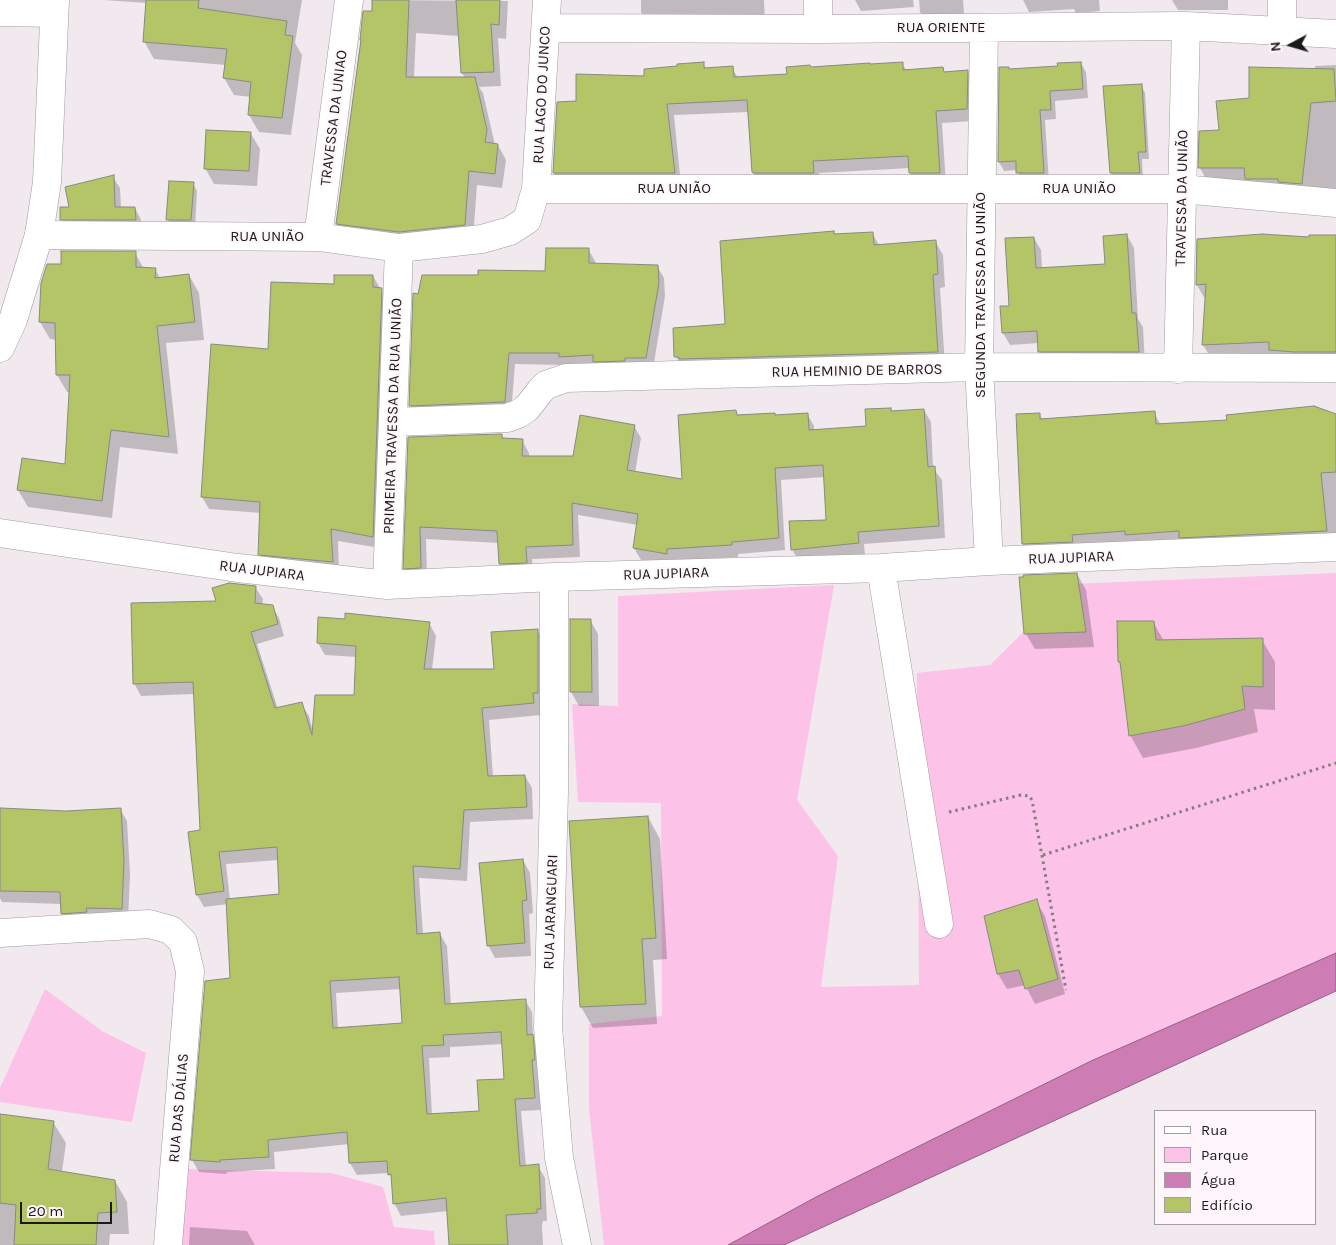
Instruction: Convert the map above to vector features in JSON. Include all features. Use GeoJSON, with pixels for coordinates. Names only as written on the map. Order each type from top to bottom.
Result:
{"type":"FeatureCollection","features":[{"type":"Feature","properties":{"kind":"street","name":"TRAVESSA DA UNIAO"},"geometry":{"type":"LineString","coordinates":[[318,237],[349,0]]}},
{"type":"Feature","properties":{"kind":"street","name":"RUA LAGO DO JUNCO"},"geometry":{"type":"LineString","coordinates":[[536,189],[547,0]]}},
{"type":"Feature","properties":{"kind":"street"},"geometry":{"type":"LineString","coordinates":[[818,0],[818,29]]}},
{"type":"Feature","properties":{"kind":"street"},"geometry":{"type":"LineString","coordinates":[[1282,0],[1282,30]]}},
{"type":"Feature","properties":{"kind":"street"},"geometry":{"type":"LineString","coordinates":[[0,12],[54,7],[47,182],[39,235],[13,320],[0,348]]}},
{"type":"Feature","properties":{"kind":"street","name":"RUA ORIENTE"},"geometry":{"type":"LineString","coordinates":[[546,28],[818,29],[1186,26],[1336,34]]}},
{"type":"Feature","properties":{"kind":"street","name":"TRAVESSA DA UNIÃO"},"geometry":{"type":"LineString","coordinates":[[1178,369],[1186,26]]}},
{"type":"Feature","properties":{"kind":"street","name":"SEGUNDA TRAVESSA DA UNIÃO"},"geometry":{"type":"LineString","coordinates":[[984,28],[979,368],[990,561]]}},
{"type":"Feature","properties":{"kind":"street","name":"RUA UNIÃO"},"geometry":{"type":"LineString","coordinates":[[39,235],[318,237],[399,248],[482,239],[510,231],[527,220],[536,189],[1182,189],[1336,203]]}},
{"type":"Feature","properties":{"kind":"street","name":"PRIMEIRA TRAVESSA DA RUA UNIÃO"},"geometry":{"type":"LineString","coordinates":[[387,585],[399,248]]}},
{"type":"Feature","properties":{"kind":"street","name":"RUA HEMINIO DE BARROS"},"geometry":{"type":"LineString","coordinates":[[393,422],[507,418],[527,408],[546,385],[566,378],[979,368],[1336,368]]}},
{"type":"Feature","properties":{"kind":"street","name":"RUA JUPIARA"},"geometry":{"type":"LineString","coordinates":[[0,532],[238,568],[387,585],[554,577],[881,568],[990,561],[1336,547]]}},
{"type":"Feature","properties":{"kind":"street"},"geometry":{"type":"LineString","coordinates":[[881,568],[939,924]]}},
{"type":"Feature","properties":{"kind":"street","name":"RUA JARANGUARI"},"geometry":{"type":"LineString","coordinates":[[554,577],[554,792],[548,1027],[560,1158],[577,1245]]}},
{"type":"Feature","properties":{"kind":"street","name":"RUA DAS DÁLIAS"},"geometry":{"type":"LineString","coordinates":[[0,933],[149,924],[171,930],[183,942],[190,971],[168,1245]]}},
{"type":"Feature","properties":{"kind":"path"},"geometry":{"type":"LineString","coordinates":[[1043,855],[1336,763]]}},
{"type":"Feature","properties":{"kind":"path"},"geometry":{"type":"LineString","coordinates":[[922,819],[1021,795],[1029,796],[1032,800],[1043,855],[1066,990]]}},
{"type":"Feature","properties":{"kind":"green space"},"geometry":{"type":"Polygon","coordinates":[[[1336,573],[1336,955],[728,1245],[604,1245],[589,1109],[589,1024],[662,1016],[661,803],[578,802],[572,704],[618,706],[618,596],[834,585],[797,800],[838,856],[821,987],[919,985],[917,673],[990,665],[1072,584],[1336,573]]]}},
{"type":"Feature","properties":{"kind":"green space"},"geometry":{"type":"Polygon","coordinates":[[[45,989],[102,1031],[146,1053],[132,1122],[0,1102],[0,1088],[45,989]]]}},
{"type":"Feature","properties":{"kind":"green space"},"geometry":{"type":"Polygon","coordinates":[[[185,1169],[331,1173],[383,1187],[394,1227],[434,1231],[435,1245],[181,1245],[185,1169]]]}},
{"type":"Feature","properties":{"kind":"water"},"geometry":{"type":"Polygon","coordinates":[[[1336,953],[1336,991],[784,1245],[728,1245],[818,1196],[1091,1061],[1336,953]]]}},
{"type":"Feature","properties":{"kind":"building"},"geometry":{"type":"Polygon","coordinates":[[[146,0],[199,0],[198,8],[287,21],[285,35],[293,36],[282,118],[248,115],[251,82],[223,78],[227,49],[143,42],[146,0]]]}},
{"type":"Feature","properties":{"kind":"building"},"geometry":{"type":"Polygon","coordinates":[[[372,0],[409,0],[406,77],[475,77],[487,130],[485,142],[498,144],[495,174],[469,171],[465,225],[399,232],[336,224],[361,40],[363,11],[372,11],[372,0]]]}},
{"type":"Feature","properties":{"kind":"building"},"geometry":{"type":"Polygon","coordinates":[[[456,0],[500,0],[499,25],[491,24],[494,72],[461,73],[456,0]]]}},
{"type":"Feature","properties":{"kind":"building"},"geometry":{"type":"Polygon","coordinates":[[[704,62],[704,68],[733,66],[734,77],[787,74],[786,67],[903,62],[903,70],[943,67],[944,72],[968,70],[967,109],[936,111],[940,173],[909,173],[908,156],[813,161],[814,173],[753,173],[747,100],[667,104],[675,173],[553,173],[557,102],[576,101],[576,74],[644,76],[644,69],[704,62]]]}},
{"type":"Feature","properties":{"kind":"building"},"geometry":{"type":"Polygon","coordinates":[[[1081,62],[1083,89],[1050,91],[1051,110],[1040,110],[1044,173],[1016,173],[1016,161],[998,162],[999,67],[1009,67],[1009,69],[1058,66],[1057,63],[1081,62]]]}},
{"type":"Feature","properties":{"kind":"building"},"geometry":{"type":"Polygon","coordinates":[[[1249,67],[1334,69],[1336,101],[1311,103],[1302,184],[1278,182],[1278,179],[1245,179],[1244,168],[1198,168],[1199,131],[1219,130],[1216,101],[1249,98],[1249,67]]]}},
{"type":"Feature","properties":{"kind":"building"},"geometry":{"type":"Polygon","coordinates":[[[1142,84],[1146,152],[1138,152],[1140,173],[1110,173],[1103,86],[1142,84]]]}},
{"type":"Feature","properties":{"kind":"building"},"geometry":{"type":"Polygon","coordinates":[[[206,130],[251,132],[249,171],[204,169],[206,130]]]}},
{"type":"Feature","properties":{"kind":"building"},"geometry":{"type":"Polygon","coordinates":[[[114,175],[115,207],[135,207],[136,220],[60,220],[60,207],[69,207],[65,187],[114,175]]]}},
{"type":"Feature","properties":{"kind":"building"},"geometry":{"type":"Polygon","coordinates":[[[169,181],[194,182],[191,220],[166,220],[169,181]]]}},
{"type":"Feature","properties":{"kind":"building"},"geometry":{"type":"Polygon","coordinates":[[[834,231],[834,234],[873,232],[874,245],[936,240],[938,274],[933,275],[938,352],[679,359],[679,357],[674,357],[673,328],[725,324],[720,241],[834,231]]]}},
{"type":"Feature","properties":{"kind":"building"},"geometry":{"type":"Polygon","coordinates":[[[1127,234],[1132,313],[1136,313],[1139,352],[1038,352],[1037,331],[1002,333],[1000,306],[1009,306],[1005,238],[1034,237],[1036,268],[1105,264],[1103,236],[1127,234]]]}},
{"type":"Feature","properties":{"kind":"building"},"geometry":{"type":"Polygon","coordinates":[[[1262,234],[1309,237],[1309,235],[1336,235],[1336,352],[1269,350],[1269,342],[1202,345],[1206,284],[1196,285],[1197,239],[1262,234]]]}},
{"type":"Feature","properties":{"kind":"building"},"geometry":{"type":"Polygon","coordinates":[[[546,248],[589,248],[589,263],[658,265],[659,283],[646,358],[625,358],[625,361],[593,362],[593,355],[559,357],[559,353],[509,353],[505,402],[409,406],[413,293],[418,294],[422,275],[478,275],[478,270],[545,271],[546,248]]]}},
{"type":"Feature","properties":{"kind":"building"},"geometry":{"type":"Polygon","coordinates":[[[61,251],[136,251],[136,267],[156,268],[155,278],[189,274],[195,322],[157,326],[169,437],[111,430],[102,501],[17,490],[22,458],[65,464],[70,375],[56,375],[55,323],[39,322],[41,283],[47,264],[61,264],[61,251]]]}},
{"type":"Feature","properties":{"kind":"building"},"geometry":{"type":"Polygon","coordinates":[[[334,275],[373,275],[373,287],[382,288],[373,537],[331,529],[333,562],[258,555],[260,502],[201,497],[211,344],[268,349],[271,282],[334,284],[334,275]]]}},
{"type":"Feature","properties":{"kind":"building"},"geometry":{"type":"Polygon","coordinates":[[[1314,406],[1336,414],[1336,472],[1321,473],[1327,531],[1179,538],[1179,531],[1125,535],[1125,531],[1072,535],[1073,542],[1022,544],[1016,414],[1040,413],[1040,419],[1155,411],[1156,424],[1227,420],[1226,415],[1314,406]]]}},
{"type":"Feature","properties":{"kind":"building"},"geometry":{"type":"Polygon","coordinates":[[[891,408],[891,411],[924,409],[928,467],[935,466],[939,526],[858,532],[859,543],[791,550],[789,521],[826,520],[823,465],[775,468],[779,538],[732,542],[732,545],[667,549],[667,554],[633,548],[638,514],[572,503],[573,545],[526,547],[527,563],[499,564],[497,531],[420,527],[421,568],[403,569],[408,437],[502,434],[502,438],[523,439],[522,456],[573,456],[580,415],[635,425],[627,470],[682,479],[678,415],[736,410],[737,415],[808,413],[809,430],[866,426],[865,409],[891,408]]]}},
{"type":"Feature","properties":{"kind":"building"},"geometry":{"type":"Polygon","coordinates":[[[1077,573],[1086,632],[1024,634],[1019,577],[1024,577],[1023,575],[1077,573]]]}},
{"type":"Feature","properties":{"kind":"building"},"geometry":{"type":"Polygon","coordinates":[[[229,583],[256,586],[255,603],[273,605],[278,624],[251,632],[275,708],[302,702],[312,735],[315,695],[354,695],[356,646],[317,643],[318,617],[345,619],[345,613],[430,622],[424,669],[494,669],[491,632],[538,629],[538,693],[533,693],[534,703],[482,708],[488,776],[525,775],[527,807],[464,810],[460,869],[413,866],[417,934],[440,932],[445,1004],[526,999],[527,1035],[533,1034],[535,1060],[532,1060],[535,1098],[515,1099],[520,1166],[539,1164],[541,1209],[537,1209],[537,1213],[506,1215],[508,1245],[449,1245],[446,1198],[393,1204],[391,1174],[388,1175],[387,1161],[349,1163],[347,1132],[268,1140],[269,1157],[220,1160],[220,1162],[190,1160],[205,981],[230,978],[226,899],[279,894],[277,847],[219,852],[224,891],[196,895],[188,832],[200,830],[193,682],[133,684],[131,603],[216,601],[212,588],[229,583]],[[399,977],[330,981],[333,1028],[402,1023],[399,977]],[[501,1032],[443,1035],[444,1045],[422,1046],[427,1114],[479,1111],[477,1080],[504,1079],[501,1032]]]}},
{"type":"Feature","properties":{"kind":"building"},"geometry":{"type":"Polygon","coordinates":[[[570,619],[591,619],[592,692],[570,692],[570,619]]]}},
{"type":"Feature","properties":{"kind":"building"},"geometry":{"type":"Polygon","coordinates":[[[1117,621],[1154,621],[1156,640],[1263,638],[1263,687],[1242,686],[1245,709],[1183,726],[1129,736],[1120,662],[1118,662],[1117,621]]]}},
{"type":"Feature","properties":{"kind":"building"},"geometry":{"type":"Polygon","coordinates":[[[0,808],[66,811],[121,808],[124,861],[122,909],[86,908],[87,912],[61,914],[60,892],[0,891],[0,808]]]}},
{"type":"Feature","properties":{"kind":"building"},"geometry":{"type":"Polygon","coordinates":[[[648,816],[656,938],[642,939],[646,1004],[580,1007],[569,821],[648,816]]]}},
{"type":"Feature","properties":{"kind":"building"},"geometry":{"type":"Polygon","coordinates":[[[523,859],[527,900],[522,901],[525,943],[487,946],[479,863],[523,859]]]}},
{"type":"Feature","properties":{"kind":"building"},"geometry":{"type":"Polygon","coordinates":[[[1037,899],[1058,979],[1025,989],[1019,970],[997,974],[984,916],[1037,899]]]}},
{"type":"Feature","properties":{"kind":"building"},"geometry":{"type":"Polygon","coordinates":[[[0,1114],[54,1121],[48,1169],[115,1180],[117,1212],[98,1213],[96,1245],[14,1245],[16,1205],[0,1203],[0,1114]]]}}]}
